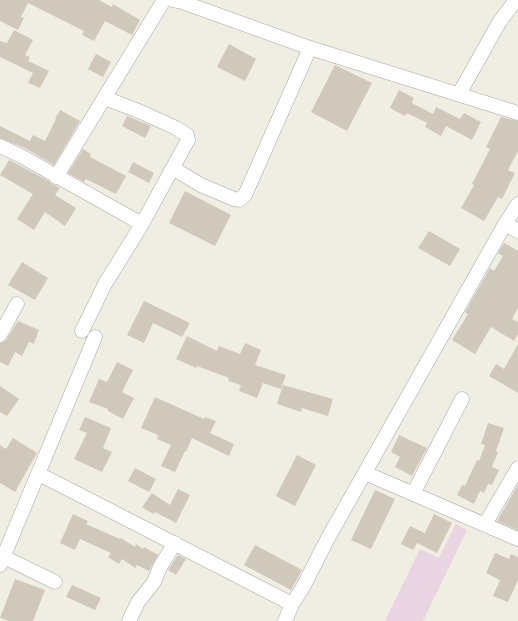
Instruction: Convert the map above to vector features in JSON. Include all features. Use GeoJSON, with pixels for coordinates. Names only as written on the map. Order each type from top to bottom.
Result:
{"type":"FeatureCollection","features":[{"type":"Feature","properties":{"kind":"street"},"geometry":{"type":"LineString","coordinates":[[56,177],[164,0]]}},
{"type":"Feature","properties":{"kind":"street"},"geometry":{"type":"LineString","coordinates":[[459,94],[500,21],[516,0]]}},
{"type":"Feature","properties":{"kind":"street"},"geometry":{"type":"LineString","coordinates":[[179,1],[310,48],[518,113]]}},
{"type":"Feature","properties":{"kind":"street"},"geometry":{"type":"LineString","coordinates":[[174,168],[201,185],[234,199],[239,200],[245,195],[310,48]]}},
{"type":"Feature","properties":{"kind":"street"},"geometry":{"type":"LineString","coordinates":[[82,331],[105,284],[142,224],[188,140],[187,135],[176,128],[142,112],[105,98]]}},
{"type":"Feature","properties":{"kind":"street"},"geometry":{"type":"LineString","coordinates":[[0,146],[142,224]]}},
{"type":"Feature","properties":{"kind":"street"},"geometry":{"type":"LineString","coordinates":[[285,621],[292,604],[302,589],[328,538],[505,224],[518,204]]}},
{"type":"Feature","properties":{"kind":"street"},"geometry":{"type":"LineString","coordinates":[[505,224],[518,231]]}},
{"type":"Feature","properties":{"kind":"street"},"geometry":{"type":"LineString","coordinates":[[0,335],[17,304]]}},
{"type":"Feature","properties":{"kind":"street"},"geometry":{"type":"LineString","coordinates":[[55,582],[2,561],[95,337]]}},
{"type":"Feature","properties":{"kind":"street"},"geometry":{"type":"LineString","coordinates":[[413,494],[462,399]]}},
{"type":"Feature","properties":{"kind":"street"},"geometry":{"type":"LineString","coordinates":[[485,524],[518,468]]}},
{"type":"Feature","properties":{"kind":"street"},"geometry":{"type":"LineString","coordinates":[[365,472],[518,539]]}},
{"type":"Feature","properties":{"kind":"street"},"geometry":{"type":"LineString","coordinates":[[39,474],[292,604]]}},
{"type":"Feature","properties":{"kind":"street"},"geometry":{"type":"LineString","coordinates":[[130,621],[138,602],[154,582],[160,567],[175,543]]}},
{"type":"Feature","properties":{"kind":"shaded area"},"geometry":{"type":"Polygon","coordinates":[[[456,524],[467,530],[423,621],[385,621],[420,549],[439,558],[456,524]]]}},
{"type":"Feature","properties":{"kind":"building"},"geometry":{"type":"Polygon","coordinates":[[[0,0],[99,0],[112,7],[113,4],[140,20],[132,35],[105,21],[94,41],[82,35],[84,31],[28,3],[21,17],[24,18],[18,30],[0,21],[0,0]]]}},
{"type":"Feature","properties":{"kind":"building"},"geometry":{"type":"Polygon","coordinates":[[[14,30],[33,40],[25,55],[30,57],[28,61],[49,71],[40,88],[28,83],[33,73],[0,57],[0,41],[7,43],[14,30]]]}},
{"type":"Feature","properties":{"kind":"building"},"geometry":{"type":"Polygon","coordinates":[[[229,44],[256,59],[245,81],[217,67],[229,44]]]}},
{"type":"Feature","properties":{"kind":"building"},"geometry":{"type":"Polygon","coordinates":[[[96,54],[111,62],[103,77],[88,69],[96,54]]]}},
{"type":"Feature","properties":{"kind":"building"},"geometry":{"type":"Polygon","coordinates":[[[335,65],[372,83],[347,131],[311,112],[335,65]]]}},
{"type":"Feature","properties":{"kind":"building"},"geometry":{"type":"Polygon","coordinates":[[[399,90],[414,98],[412,103],[433,114],[436,107],[460,119],[464,113],[481,122],[472,140],[446,126],[441,136],[425,127],[427,123],[407,113],[405,116],[390,108],[399,90]]]}},
{"type":"Feature","properties":{"kind":"building"},"geometry":{"type":"Polygon","coordinates":[[[60,110],[80,121],[54,165],[25,148],[0,138],[0,126],[30,141],[33,135],[45,141],[60,110]]]}},
{"type":"Feature","properties":{"kind":"building"},"geometry":{"type":"Polygon","coordinates":[[[127,116],[151,126],[145,138],[122,126],[127,116]]]}},
{"type":"Feature","properties":{"kind":"building"},"geometry":{"type":"Polygon","coordinates":[[[501,117],[518,121],[518,151],[508,170],[515,173],[502,199],[498,197],[484,221],[461,208],[474,185],[472,184],[490,149],[486,147],[501,117]]]}},
{"type":"Feature","properties":{"kind":"building"},"geometry":{"type":"Polygon","coordinates":[[[83,149],[91,154],[90,157],[126,176],[116,194],[86,179],[84,182],[68,173],[83,149]]]}},
{"type":"Feature","properties":{"kind":"building"},"geometry":{"type":"Polygon","coordinates":[[[9,160],[60,188],[55,195],[76,208],[65,226],[45,212],[34,230],[17,219],[33,194],[0,175],[9,160]]]}},
{"type":"Feature","properties":{"kind":"building"},"geometry":{"type":"Polygon","coordinates":[[[133,162],[154,173],[149,183],[128,172],[133,162]]]}},
{"type":"Feature","properties":{"kind":"building"},"geometry":{"type":"Polygon","coordinates":[[[185,191],[231,215],[215,246],[169,223],[185,191]]]}},
{"type":"Feature","properties":{"kind":"building"},"geometry":{"type":"Polygon","coordinates":[[[429,231],[460,249],[450,266],[418,248],[429,231]]]}},
{"type":"Feature","properties":{"kind":"building"},"geometry":{"type":"Polygon","coordinates":[[[504,243],[518,251],[518,308],[512,319],[518,322],[518,334],[514,341],[491,327],[475,354],[452,340],[468,314],[465,312],[490,268],[494,271],[503,256],[498,253],[504,243]]]}},
{"type":"Feature","properties":{"kind":"building"},"geometry":{"type":"Polygon","coordinates":[[[22,262],[48,278],[35,300],[8,285],[22,262]]]}},
{"type":"Feature","properties":{"kind":"building"},"geometry":{"type":"Polygon","coordinates":[[[144,301],[190,323],[182,337],[153,323],[144,343],[127,335],[144,301]]]}},
{"type":"Feature","properties":{"kind":"building"},"geometry":{"type":"Polygon","coordinates":[[[18,321],[39,330],[34,344],[29,342],[22,356],[15,352],[8,366],[0,362],[0,343],[7,339],[18,321]]]}},
{"type":"Feature","properties":{"kind":"building"},"geometry":{"type":"Polygon","coordinates":[[[187,336],[217,351],[219,346],[240,354],[245,343],[261,350],[255,365],[286,375],[281,389],[263,383],[257,398],[239,391],[241,385],[228,381],[229,378],[197,366],[196,368],[176,359],[187,336]]]}},
{"type":"Feature","properties":{"kind":"building"},"geometry":{"type":"Polygon","coordinates":[[[518,344],[518,393],[489,376],[496,364],[504,369],[518,344]]]}},
{"type":"Feature","properties":{"kind":"building"},"geometry":{"type":"Polygon","coordinates":[[[117,362],[133,370],[122,392],[134,398],[123,419],[108,411],[108,409],[89,402],[99,379],[107,382],[117,362]]]}},
{"type":"Feature","properties":{"kind":"building"},"geometry":{"type":"Polygon","coordinates":[[[283,385],[333,399],[328,416],[302,408],[301,412],[277,404],[283,385]]]}},
{"type":"Feature","properties":{"kind":"building"},"geometry":{"type":"Polygon","coordinates":[[[0,386],[19,399],[7,416],[0,412],[0,386]]]}},
{"type":"Feature","properties":{"kind":"building"},"geometry":{"type":"Polygon","coordinates":[[[155,397],[204,419],[205,417],[216,421],[210,433],[234,444],[229,456],[192,438],[175,472],[161,466],[171,445],[157,439],[158,435],[141,428],[155,397]]]}},
{"type":"Feature","properties":{"kind":"building"},"geometry":{"type":"Polygon","coordinates":[[[85,417],[111,428],[103,448],[112,452],[102,472],[74,459],[87,433],[79,430],[85,417]]]}},
{"type":"Feature","properties":{"kind":"building"},"geometry":{"type":"Polygon","coordinates":[[[488,423],[504,428],[496,451],[498,452],[492,467],[499,470],[492,485],[488,484],[484,493],[480,491],[474,504],[457,495],[462,485],[465,486],[477,460],[479,461],[485,445],[481,444],[488,423]]]}},
{"type":"Feature","properties":{"kind":"building"},"geometry":{"type":"Polygon","coordinates":[[[399,435],[427,448],[412,476],[395,467],[400,457],[391,452],[399,435]]]}},
{"type":"Feature","properties":{"kind":"building"},"geometry":{"type":"Polygon","coordinates":[[[13,438],[37,453],[15,492],[0,483],[0,445],[6,449],[13,438]]]}},
{"type":"Feature","properties":{"kind":"building"},"geometry":{"type":"Polygon","coordinates":[[[297,455],[316,465],[295,506],[276,496],[297,455]]]}},
{"type":"Feature","properties":{"kind":"building"},"geometry":{"type":"Polygon","coordinates":[[[135,468],[156,479],[149,492],[128,481],[135,468]]]}},
{"type":"Feature","properties":{"kind":"building"},"geometry":{"type":"Polygon","coordinates":[[[518,485],[518,530],[497,521],[518,485]]]}},
{"type":"Feature","properties":{"kind":"building"},"geometry":{"type":"Polygon","coordinates":[[[178,489],[190,495],[176,523],[155,512],[153,514],[142,507],[152,493],[170,505],[178,489]]]}},
{"type":"Feature","properties":{"kind":"building"},"geometry":{"type":"Polygon","coordinates":[[[375,490],[395,499],[371,549],[351,540],[375,490]]]}},
{"type":"Feature","properties":{"kind":"building"},"geometry":{"type":"Polygon","coordinates":[[[73,514],[88,521],[86,524],[120,539],[121,538],[135,547],[136,544],[143,549],[144,547],[158,555],[149,571],[137,565],[135,568],[122,559],[119,564],[108,557],[111,553],[80,539],[75,550],[60,543],[73,514]]]}},
{"type":"Feature","properties":{"kind":"building"},"geometry":{"type":"Polygon","coordinates":[[[434,514],[452,523],[437,553],[417,543],[413,550],[401,544],[410,526],[425,533],[434,514]]]}},
{"type":"Feature","properties":{"kind":"building"},"geometry":{"type":"Polygon","coordinates":[[[255,545],[302,570],[291,590],[244,565],[255,545]]]}},
{"type":"Feature","properties":{"kind":"building"},"geometry":{"type":"Polygon","coordinates":[[[495,553],[509,559],[511,554],[518,557],[518,580],[508,602],[493,596],[500,580],[486,573],[495,553]]]}},
{"type":"Feature","properties":{"kind":"building"},"geometry":{"type":"Polygon","coordinates":[[[178,555],[186,559],[176,575],[168,570],[178,555]]]}},
{"type":"Feature","properties":{"kind":"building"},"geometry":{"type":"Polygon","coordinates":[[[15,579],[45,590],[33,621],[9,621],[0,618],[15,579]]]}},
{"type":"Feature","properties":{"kind":"building"},"geometry":{"type":"Polygon","coordinates":[[[72,585],[101,598],[95,610],[66,597],[72,585]]]}}]}
